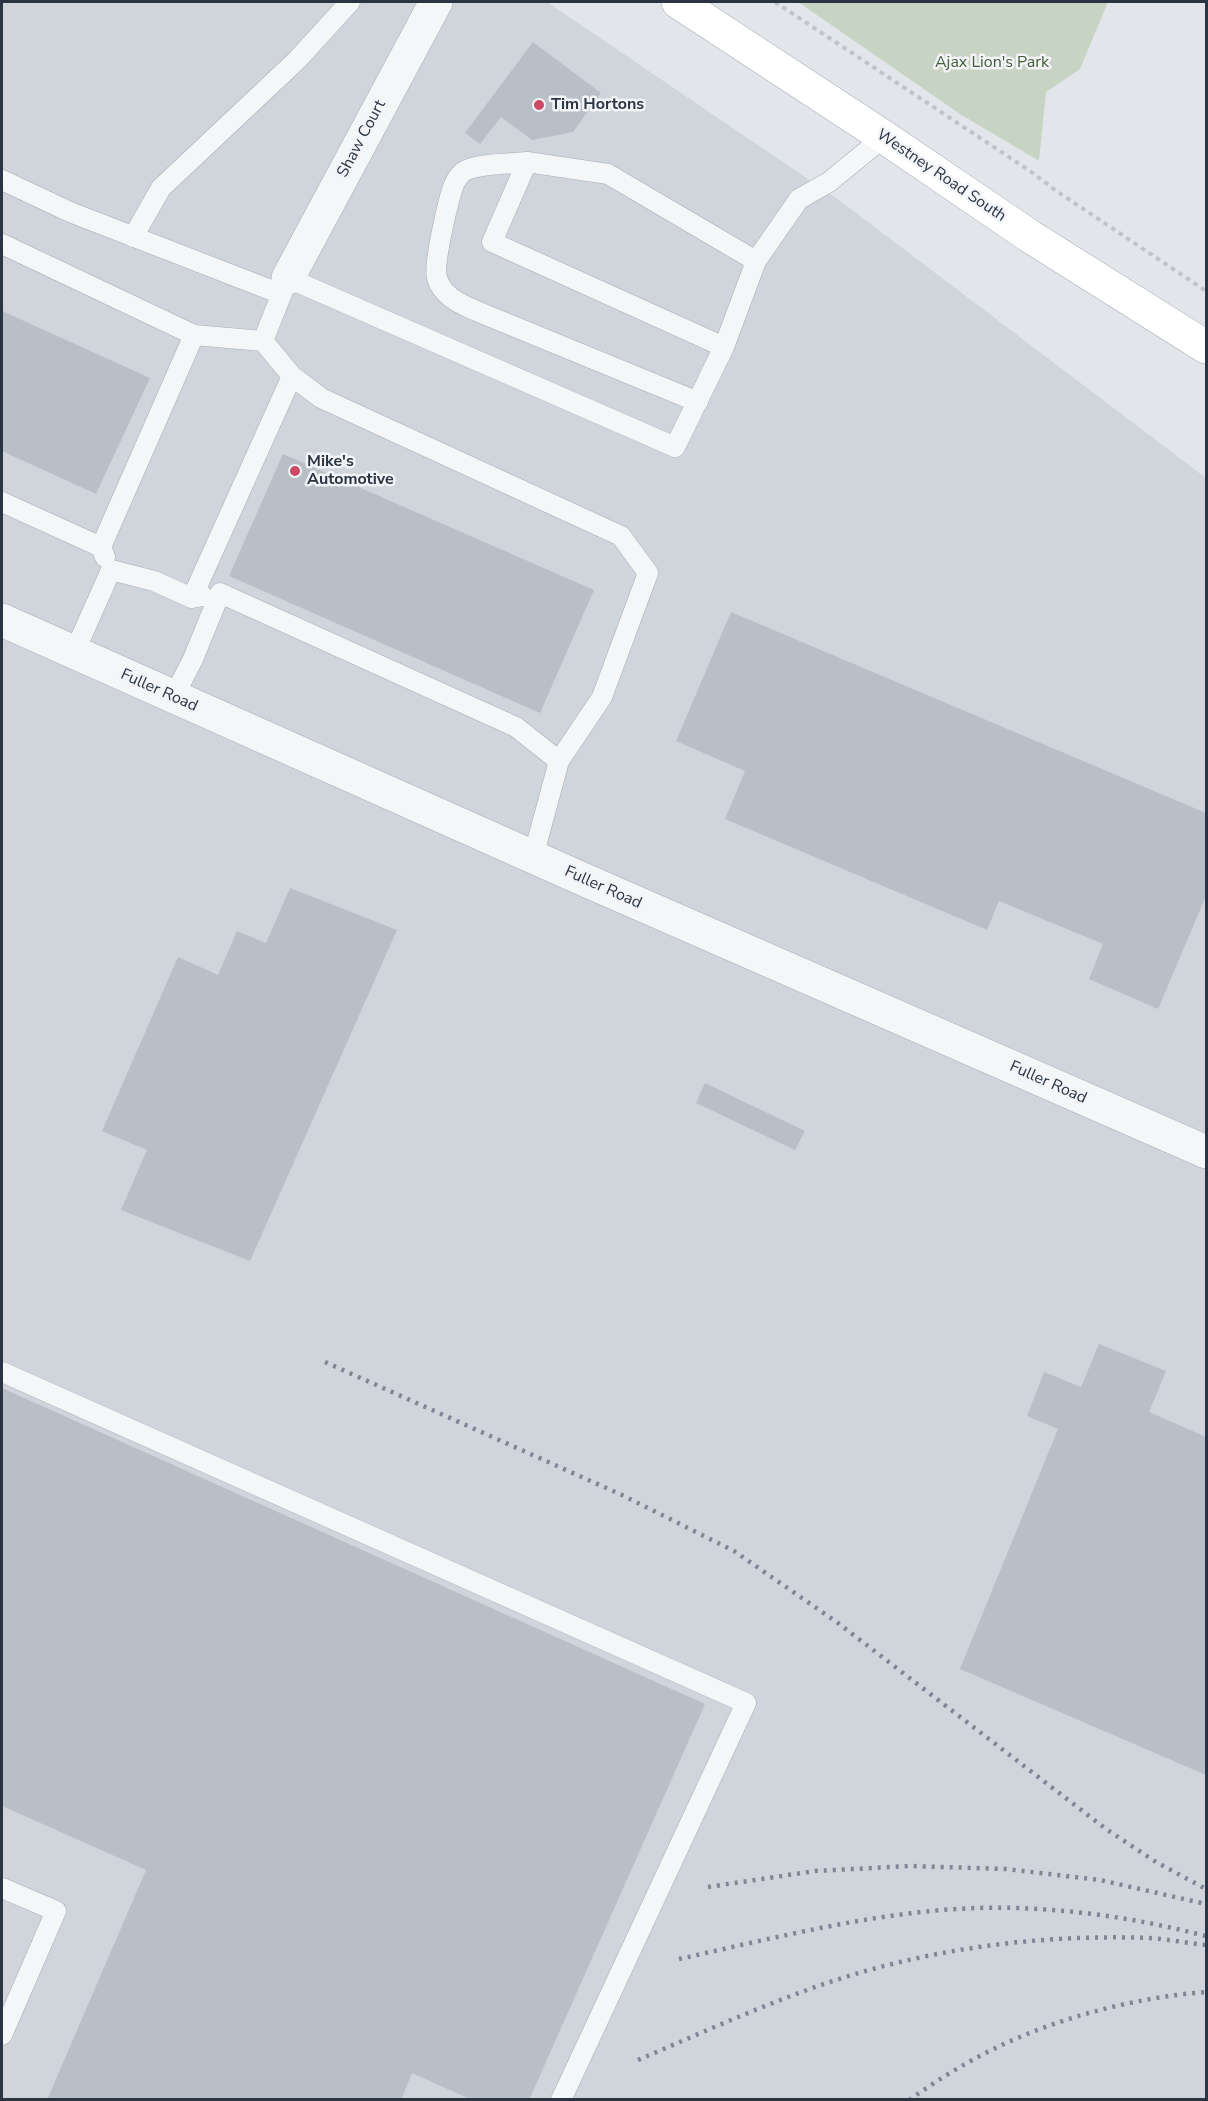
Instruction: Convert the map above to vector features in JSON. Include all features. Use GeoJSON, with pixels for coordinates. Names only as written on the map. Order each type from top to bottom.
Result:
{"type":"FeatureCollection","features":[{"type":"Feature","properties":{"kind":"main road","name":"Westney Road South"},"geometry":{"type":"LineString","coordinates":[[678,2],[1031,237],[1206,347]]}},
{"type":"Feature","properties":{"kind":"street","name":"Shaw Court"},"geometry":{"type":"LineString","coordinates":[[284,286],[436,2]]}},
{"type":"Feature","properties":{"kind":"street","name":"Fuller Road"},"geometry":{"type":"LineString","coordinates":[[2,620],[173,698],[1206,1152]]}},
{"type":"Feature","properties":{"kind":"lane"},"geometry":{"type":"LineString","coordinates":[[133,237],[161,188],[297,60],[350,2]]}},
{"type":"Feature","properties":{"kind":"lane"},"geometry":{"type":"LineString","coordinates":[[2,180],[69,212],[133,237],[284,286],[675,447],[724,346],[756,261],[799,199],[829,182],[884,137]]}},
{"type":"Feature","properties":{"kind":"lane"},"geometry":{"type":"LineString","coordinates":[[698,402],[474,310],[456,302],[443,291],[436,276],[438,251],[454,185],[461,173],[470,168],[527,162],[608,174],[756,261]]}},
{"type":"Feature","properties":{"kind":"lane"},"geometry":{"type":"LineString","coordinates":[[527,162],[492,242],[724,346]]}},
{"type":"Feature","properties":{"kind":"lane"},"geometry":{"type":"LineString","coordinates":[[2,244],[194,335],[263,341],[292,376],[321,398],[621,536],[648,573],[602,697],[559,761],[533,857]]}},
{"type":"Feature","properties":{"kind":"lane"},"geometry":{"type":"LineString","coordinates":[[263,341],[284,286]]}},
{"type":"Feature","properties":{"kind":"lane"},"geometry":{"type":"LineString","coordinates":[[101,547],[194,335]]}},
{"type":"Feature","properties":{"kind":"lane"},"geometry":{"type":"LineString","coordinates":[[192,598],[292,376]]}},
{"type":"Feature","properties":{"kind":"lane"},"geometry":{"type":"LineString","coordinates":[[2,502],[101,547],[111,570],[74,652]]}},
{"type":"Feature","properties":{"kind":"lane"},"geometry":{"type":"LineString","coordinates":[[111,570],[154,581],[192,598],[220,593],[516,727],[559,761]]}},
{"type":"Feature","properties":{"kind":"lane"},"geometry":{"type":"LineString","coordinates":[[173,698],[193,659],[220,593]]}},
{"type":"Feature","properties":{"kind":"lane"},"geometry":{"type":"LineString","coordinates":[[2,1372],[746,1703],[561,2100]]}},
{"type":"Feature","properties":{"kind":"lane"},"geometry":{"type":"LineString","coordinates":[[2,1888],[56,1911],[2,2036]]}},
{"type":"Feature","properties":{"kind":"path"},"geometry":{"type":"LineString","coordinates":[[775,2],[1206,291]]}},
{"type":"Feature","properties":{"kind":"shaded area"},"geometry":{"type":"Polygon","coordinates":[[[2,2],[547,2],[839,200],[1206,478],[1206,2099],[2,2100],[2,2]]]}},
{"type":"Feature","properties":{"kind":"green space","name":"Ajax Lion's Park"},"geometry":{"type":"Polygon","coordinates":[[[798,2],[1108,2],[1080,69],[1046,92],[1039,161],[960,114],[798,2]]]}},
{"type":"Feature","properties":{"kind":"building","name":"Tim Hortons"},"geometry":{"type":"Polygon","coordinates":[[[533,42],[601,93],[573,132],[532,140],[501,117],[480,144],[465,133],[533,42]]]}},
{"type":"Feature","properties":{"kind":"building"},"geometry":{"type":"Polygon","coordinates":[[[2,311],[150,378],[96,494],[2,451],[2,311]]]}},
{"type":"Feature","properties":{"kind":"building"},"geometry":{"type":"Polygon","coordinates":[[[283,454],[594,590],[540,713],[229,576],[283,454]]]}},
{"type":"Feature","properties":{"kind":"building"},"geometry":{"type":"Polygon","coordinates":[[[731,612],[1206,813],[1206,896],[1158,1009],[1089,979],[1103,944],[999,901],[987,930],[725,819],[745,771],[676,741],[731,612]]]}},
{"type":"Feature","properties":{"kind":"building"},"geometry":{"type":"Polygon","coordinates":[[[290,888],[397,930],[250,1261],[121,1210],[147,1150],[102,1131],[178,957],[218,975],[237,931],[266,943],[290,888]]]}},
{"type":"Feature","properties":{"kind":"building"},"geometry":{"type":"Polygon","coordinates":[[[705,1083],[805,1131],[795,1150],[696,1103],[705,1083]]]}},
{"type":"Feature","properties":{"kind":"building"},"geometry":{"type":"Polygon","coordinates":[[[1099,1344],[1166,1371],[1149,1412],[1206,1437],[1206,1775],[960,1669],[1058,1429],[1027,1416],[1044,1372],[1081,1387],[1099,1344]]]}},
{"type":"Feature","properties":{"kind":"building"},"geometry":{"type":"Polygon","coordinates":[[[2,1388],[705,1704],[529,2100],[472,2100],[412,2073],[401,2100],[47,2100],[146,1870],[2,1806],[2,1388]]]}},
{"type":"Feature","properties":{"kind":"railway"},"geometry":{"type":"LineString","coordinates":[[325,1362],[622,1495],[734,1551],[838,1623],[1106,1829],[1156,1862],[1206,1889]]}},
{"type":"Feature","properties":{"kind":"railway"},"geometry":{"type":"LineString","coordinates":[[708,1887],[815,1871],[910,1866],[1006,1869],[1100,1880],[1206,1904]]}},
{"type":"Feature","properties":{"kind":"railway"},"geometry":{"type":"LineString","coordinates":[[679,1959],[847,1923],[932,1911],[975,1908],[1041,1909],[1089,1914],[1159,1925],[1206,1936]]}},
{"type":"Feature","properties":{"kind":"railway"},"geometry":{"type":"LineString","coordinates":[[638,2060],[800,1993],[902,1961],[983,1946],[1066,1939],[1148,1938],[1206,1945]]}},
{"type":"Feature","properties":{"kind":"railway"},"geometry":{"type":"LineString","coordinates":[[909,2100],[952,2072],[994,2049],[1052,2025],[1145,2000],[1206,1992]]}},
{"type":"Feature","properties":{"kind":"place","name":"Tim Hortons"},"geometry":{"type":"Point","coordinates":[539,105]}},
{"type":"Feature","properties":{"kind":"place","name":"Mike's Automotive"},"geometry":{"type":"Point","coordinates":[295,471]}}]}
